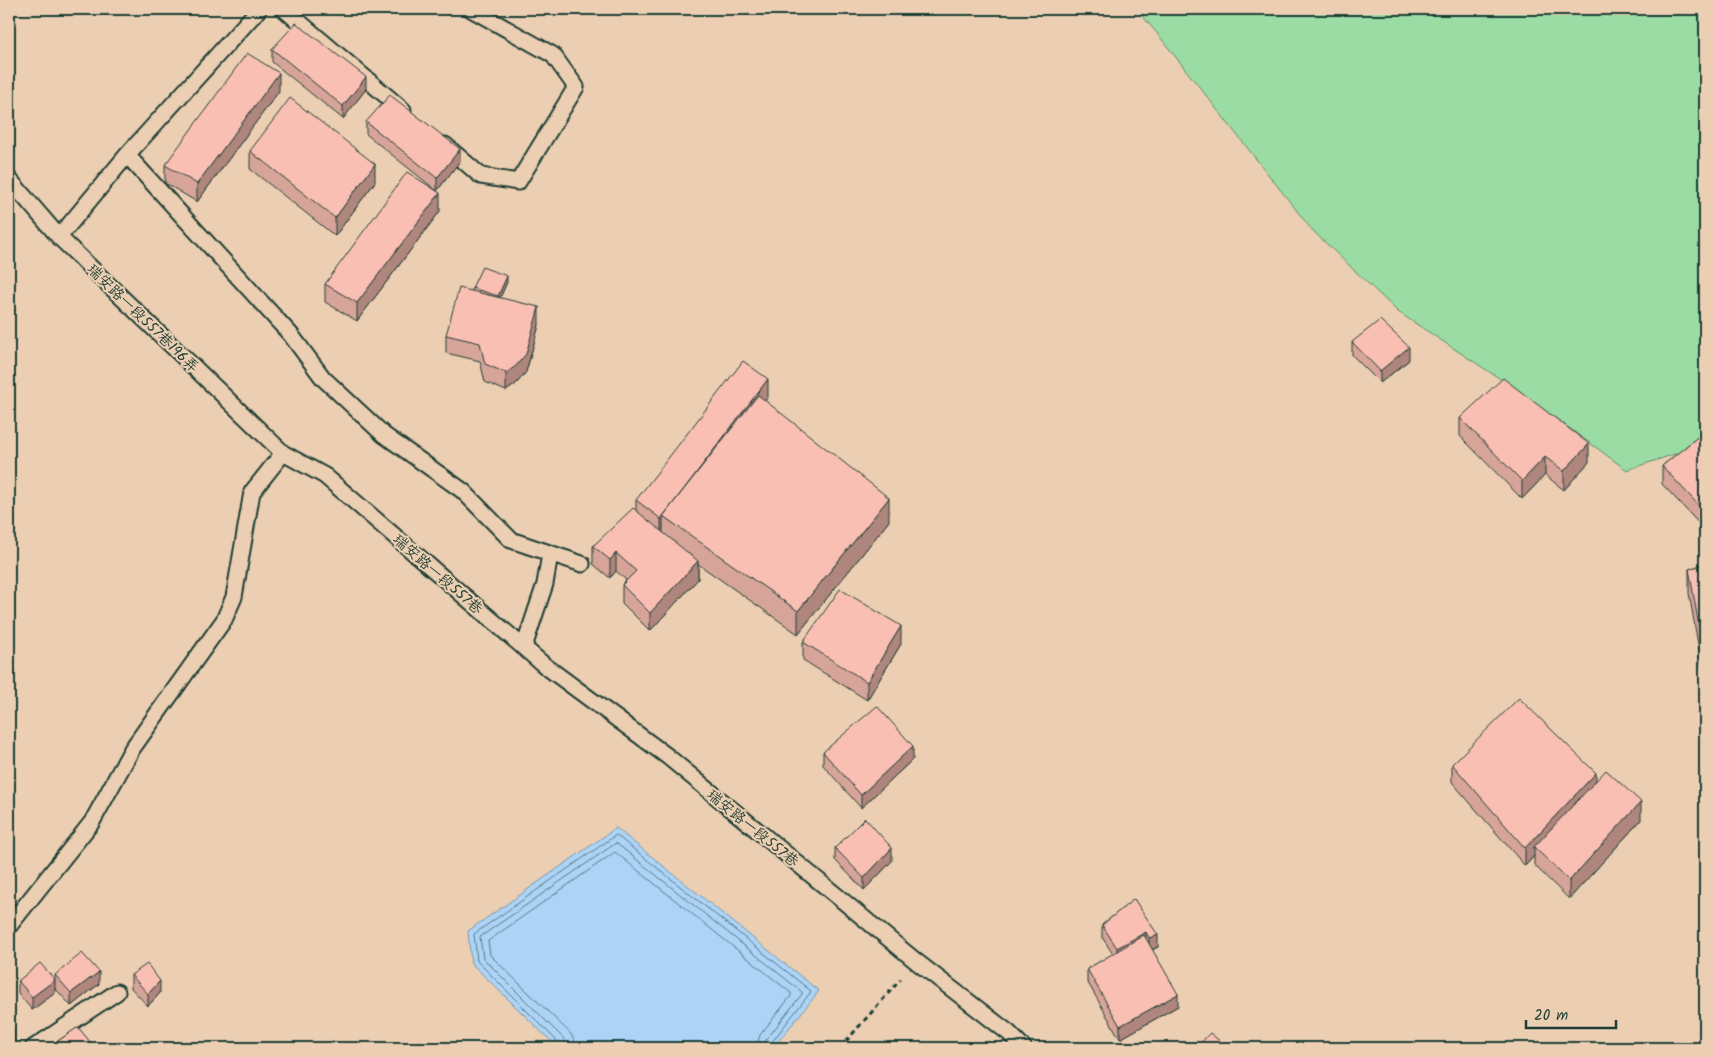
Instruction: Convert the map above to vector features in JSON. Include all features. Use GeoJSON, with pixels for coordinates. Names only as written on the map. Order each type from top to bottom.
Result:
{"type":"FeatureCollection","features":[{"type":"Feature","properties":{"kind":"lane"},"geometry":{"type":"LineString","coordinates":[[59,237],[127,155],[259,9]]}},
{"type":"Feature","properties":{"kind":"lane"},"geometry":{"type":"LineString","coordinates":[[284,9],[413,118]]}},
{"type":"Feature","properties":{"kind":"lane"},"geometry":{"type":"LineString","coordinates":[[435,137],[481,176],[518,182],[576,87],[552,55],[471,9]]}},
{"type":"Feature","properties":{"kind":"lane"},"geometry":{"type":"LineString","coordinates":[[127,155],[291,335],[323,378],[384,435],[463,491],[511,540],[582,564]]}},
{"type":"Feature","properties":{"kind":"lane","name":"瑞安路一段557巷196弄"},"geometry":{"type":"LineString","coordinates":[[9,179],[59,237],[283,453]]}},
{"type":"Feature","properties":{"kind":"lane"},"geometry":{"type":"LineString","coordinates":[[9,926],[92,822],[132,749],[224,620],[234,598],[252,492],[283,453]]}},
{"type":"Feature","properties":{"kind":"lane","name":"瑞安路一段557巷"},"geometry":{"type":"LineString","coordinates":[[283,453],[325,476],[544,665],[667,756],[917,962],[1009,1033],[1024,1048]]}},
{"type":"Feature","properties":{"kind":"lane"},"geometry":{"type":"LineString","coordinates":[[524,647],[545,584],[550,554]]}},
{"type":"Feature","properties":{"kind":"lane"},"geometry":{"type":"LineString","coordinates":[[33,1048],[117,992]]}},
{"type":"Feature","properties":{"kind":"path"},"geometry":{"type":"LineString","coordinates":[[840,1048],[917,962]]}},
{"type":"Feature","properties":{"kind":"green space"},"geometry":{"type":"Polygon","coordinates":[[[1136,9],[1705,9],[1705,444],[1627,470],[1511,386],[1398,312],[1312,230],[1136,9]]]}},
{"type":"Feature","properties":{"kind":"water"},"geometry":{"type":"Polygon","coordinates":[[[616,828],[819,991],[773,1048],[558,1048],[471,963],[468,931],[616,828]]]}},
{"type":"Feature","properties":{"kind":"building"},"geometry":{"type":"Polygon","coordinates":[[[296,23],[366,77],[343,106],[272,49],[296,23]]]}},
{"type":"Feature","properties":{"kind":"building"},"geometry":{"type":"Polygon","coordinates":[[[247,53],[279,73],[197,184],[165,165],[247,53]]]}},
{"type":"Feature","properties":{"kind":"building"},"geometry":{"type":"Polygon","coordinates":[[[390,95],[460,149],[437,178],[366,122],[390,95]]]}},
{"type":"Feature","properties":{"kind":"building"},"geometry":{"type":"Polygon","coordinates":[[[290,98],[375,164],[335,218],[250,151],[290,98]]]}},
{"type":"Feature","properties":{"kind":"building"},"geometry":{"type":"Polygon","coordinates":[[[407,172],[440,193],[357,303],[325,284],[407,172]]]}},
{"type":"Feature","properties":{"kind":"building"},"geometry":{"type":"Polygon","coordinates":[[[482,267],[507,276],[498,296],[472,288],[482,267]]]}},
{"type":"Feature","properties":{"kind":"building"},"geometry":{"type":"Polygon","coordinates":[[[459,288],[539,307],[526,354],[516,366],[506,373],[485,364],[480,343],[446,335],[459,288]]]}},
{"type":"Feature","properties":{"kind":"building"},"geometry":{"type":"Polygon","coordinates":[[[1380,320],[1409,347],[1380,371],[1352,342],[1380,320]]]}},
{"type":"Feature","properties":{"kind":"building"},"geometry":{"type":"Polygon","coordinates":[[[743,361],[768,379],[661,519],[636,500],[743,361]]]}},
{"type":"Feature","properties":{"kind":"building"},"geometry":{"type":"Polygon","coordinates":[[[1503,378],[1589,444],[1564,471],[1545,457],[1522,481],[1460,418],[1503,378]]]}},
{"type":"Feature","properties":{"kind":"building"},"geometry":{"type":"Polygon","coordinates":[[[758,395],[889,498],[798,611],[663,516],[758,395]]]}},
{"type":"Feature","properties":{"kind":"building"},"geometry":{"type":"Polygon","coordinates":[[[1705,431],[1705,512],[1662,466],[1705,431]]]}},
{"type":"Feature","properties":{"kind":"building"},"geometry":{"type":"Polygon","coordinates":[[[633,508],[698,561],[650,613],[622,585],[636,571],[616,553],[610,560],[593,546],[633,508]]]}},
{"type":"Feature","properties":{"kind":"building"},"geometry":{"type":"Polygon","coordinates":[[[1705,564],[1705,661],[1689,569],[1705,564]]]}},
{"type":"Feature","properties":{"kind":"building"},"geometry":{"type":"Polygon","coordinates":[[[840,589],[901,626],[867,682],[803,642],[840,589]]]}},
{"type":"Feature","properties":{"kind":"building"},"geometry":{"type":"Polygon","coordinates":[[[1519,698],[1596,773],[1525,848],[1452,764],[1519,698]]]}},
{"type":"Feature","properties":{"kind":"building"},"geometry":{"type":"Polygon","coordinates":[[[877,706],[913,746],[861,795],[823,752],[877,706]]]}},
{"type":"Feature","properties":{"kind":"building"},"geometry":{"type":"Polygon","coordinates":[[[1606,770],[1641,802],[1569,881],[1534,847],[1606,770]]]}},
{"type":"Feature","properties":{"kind":"building"},"geometry":{"type":"Polygon","coordinates":[[[865,818],[892,848],[864,878],[835,848],[865,818]]]}},
{"type":"Feature","properties":{"kind":"building"},"geometry":{"type":"Polygon","coordinates":[[[1134,899],[1158,935],[1149,938],[1146,932],[1117,948],[1102,925],[1134,899]]]}},
{"type":"Feature","properties":{"kind":"building"},"geometry":{"type":"Polygon","coordinates":[[[1144,935],[1178,994],[1120,1026],[1087,969],[1144,935]]]}},
{"type":"Feature","properties":{"kind":"building"},"geometry":{"type":"Polygon","coordinates":[[[82,953],[99,972],[71,993],[55,975],[82,953]]]}},
{"type":"Feature","properties":{"kind":"building"},"geometry":{"type":"Polygon","coordinates":[[[40,963],[55,980],[32,997],[18,981],[40,963]]]}},
{"type":"Feature","properties":{"kind":"building"},"geometry":{"type":"Polygon","coordinates":[[[147,964],[160,981],[148,994],[131,975],[147,964]]]}},
{"type":"Feature","properties":{"kind":"building"},"geometry":{"type":"Polygon","coordinates":[[[9,1022],[14,1029],[9,1033],[9,1022]]]}},
{"type":"Feature","properties":{"kind":"building"},"geometry":{"type":"Polygon","coordinates":[[[78,1027],[95,1048],[48,1048],[78,1027]]]}},
{"type":"Feature","properties":{"kind":"building"},"geometry":{"type":"Polygon","coordinates":[[[1210,1033],[1228,1048],[1196,1048],[1210,1033]]]}}]}
